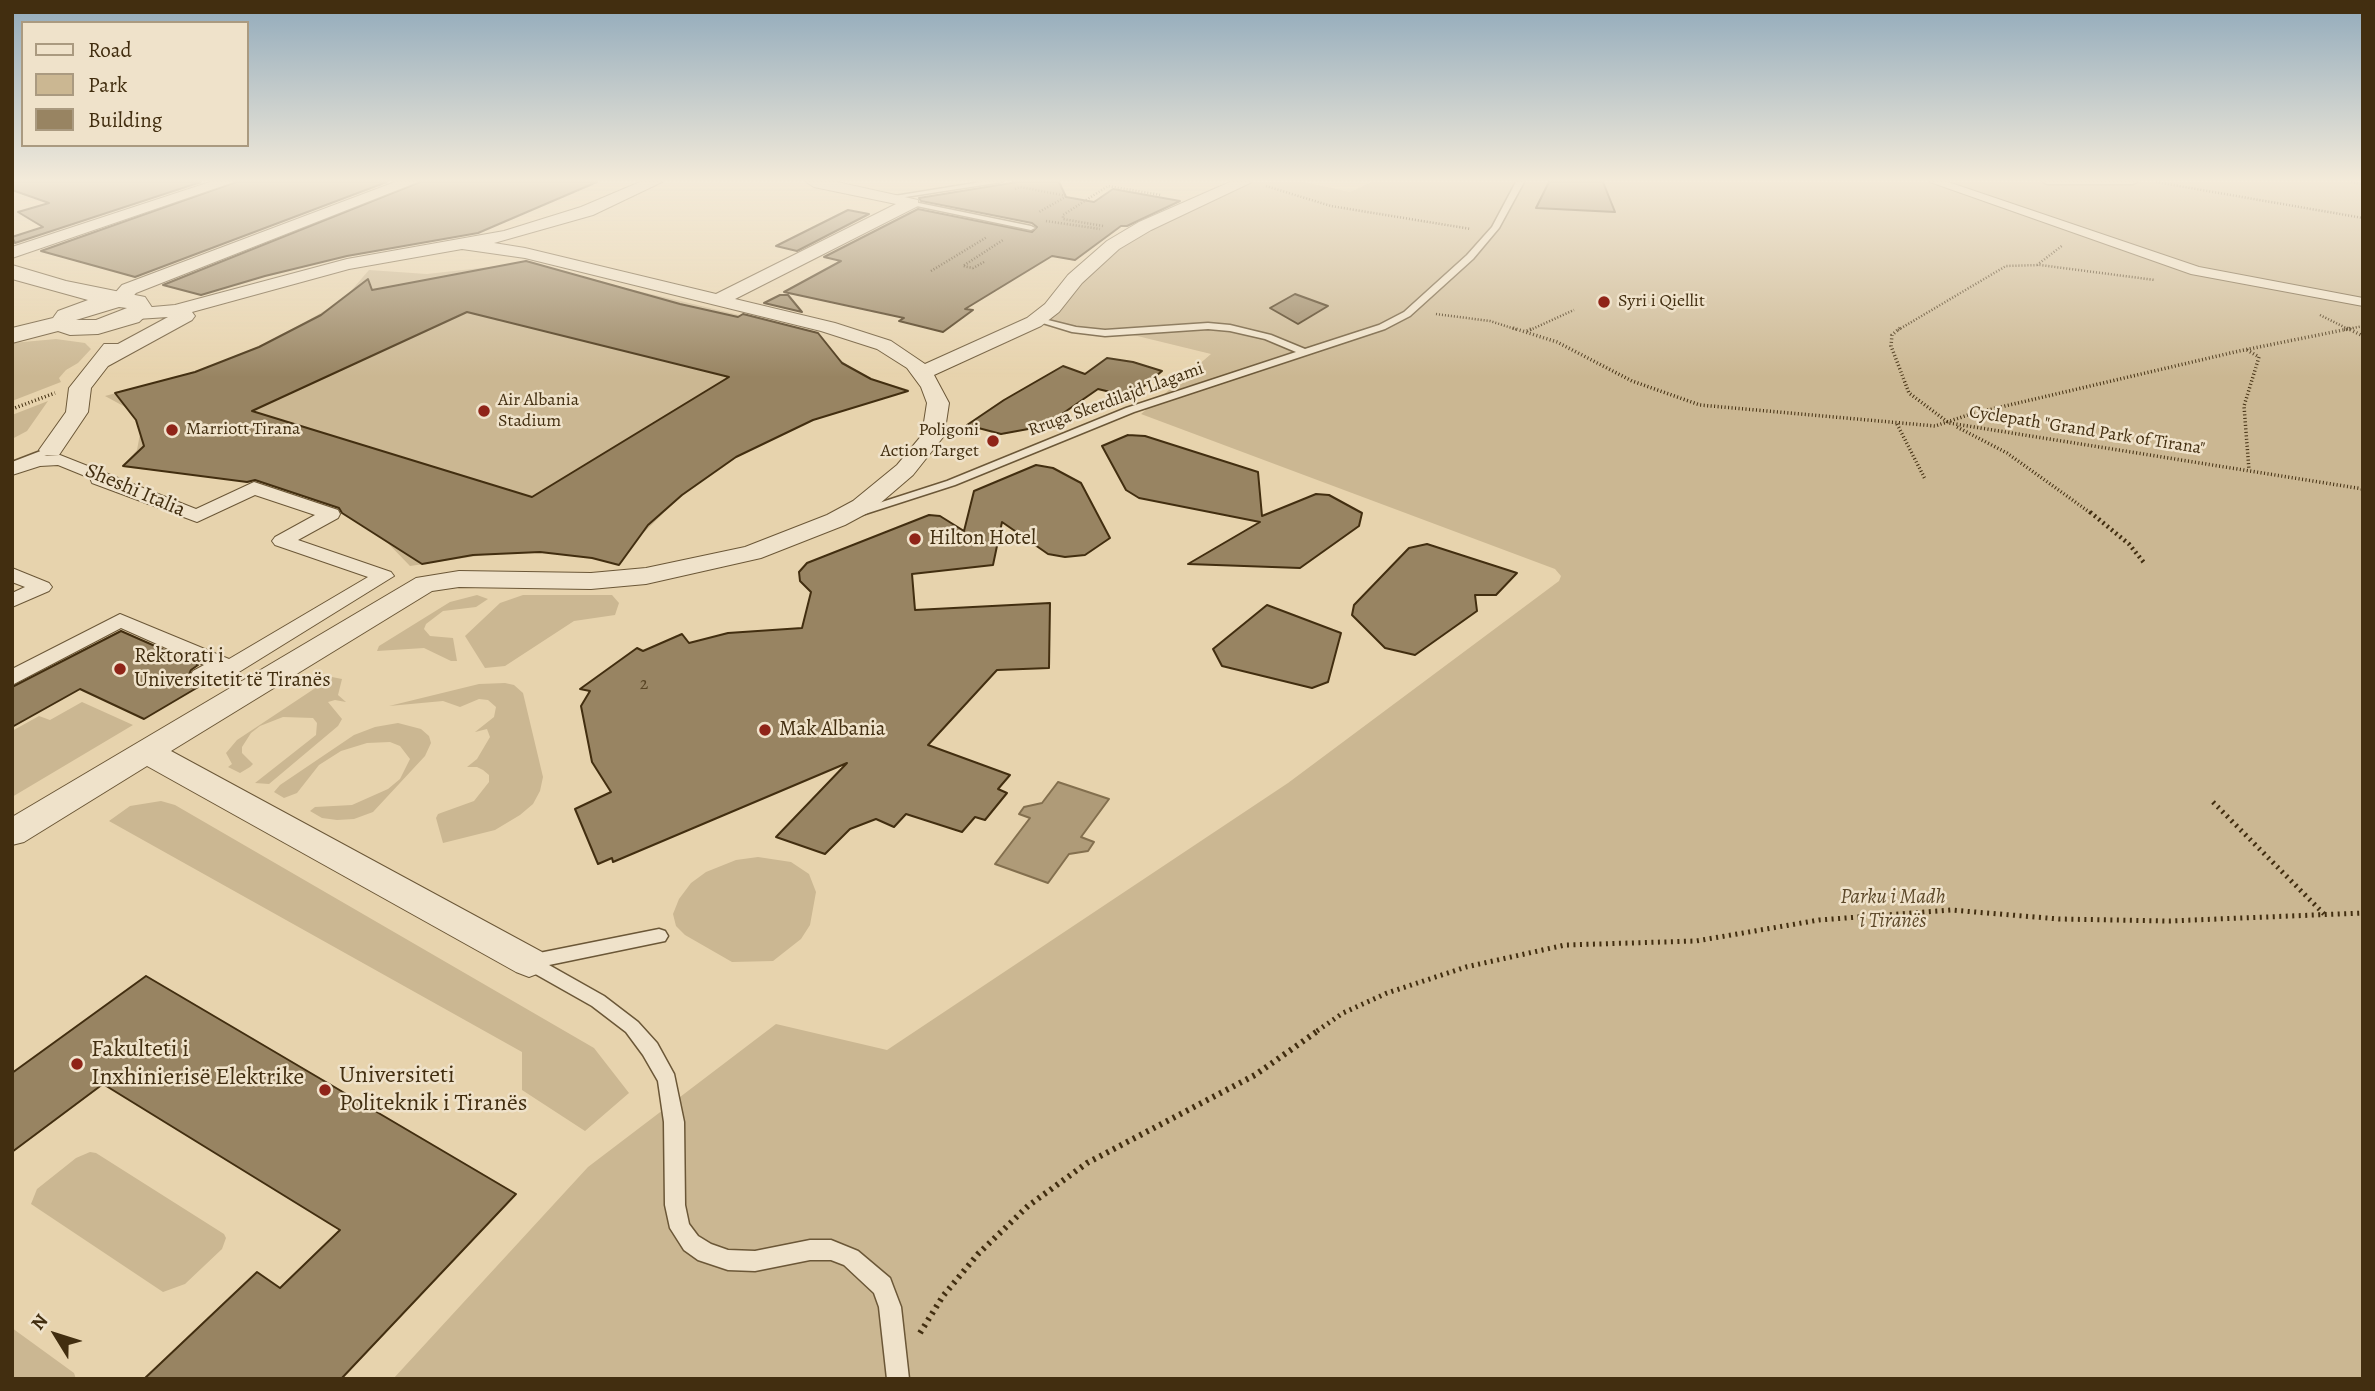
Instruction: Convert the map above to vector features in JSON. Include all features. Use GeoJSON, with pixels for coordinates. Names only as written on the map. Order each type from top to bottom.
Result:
{"type":"FeatureCollection","features":[{"type":"Feature","properties":{"kind":"street"},"geometry":{"type":"LineString","coordinates":[[12,253],[30,247]]}},
{"type":"Feature","properties":{"kind":"street"},"geometry":{"type":"LineString","coordinates":[[51,450],[77,412],[84,382],[134,324],[126,308],[129,289],[240,247]]}},
{"type":"Feature","properties":{"kind":"street"},"geometry":{"type":"LineString","coordinates":[[12,336],[126,308],[176,311],[347,264],[455,247]]}},
{"type":"Feature","properties":{"kind":"street"},"geometry":{"type":"LineString","coordinates":[[12,833],[425,584],[459,579],[591,581],[646,576],[752,553],[836,520],[877,495],[905,470],[930,442],[937,424],[938,403],[922,373],[904,356],[867,338],[525,253],[481,247]]}},
{"type":"Feature","properties":{"kind":"street"},"geometry":{"type":"LineString","coordinates":[[716,300],[824,247]]}},
{"type":"Feature","properties":{"kind":"street"},"geometry":{"type":"LineString","coordinates":[[922,373],[1039,319],[1052,308],[1075,279],[1112,247]]}},
{"type":"Feature","properties":{"kind":"street"},"geometry":{"type":"LineString","coordinates":[[2122,247],[2196,271],[2363,302]]}},
{"type":"Feature","properties":{"kind":"street"},"geometry":{"type":"LineString","coordinates":[[12,272],[61,287],[94,292],[126,308]]}},
{"type":"Feature","properties":{"kind":"street"},"geometry":{"type":"LineString","coordinates":[[61,287],[70,301],[72,322]]}},
{"type":"Feature","properties":{"kind":"street"},"geometry":{"type":"LineString","coordinates":[[98,363],[172,322],[254,288]]}},
{"type":"Feature","properties":{"kind":"street"},"geometry":{"type":"LineString","coordinates":[[72,322],[107,334],[117,341]]}},
{"type":"Feature","properties":{"kind":"street","name":"Sheshi Italia"},"geometry":{"type":"LineString","coordinates":[[12,468],[38,461],[60,460],[103,477],[98,479],[197,516],[254,488],[331,514],[282,541],[384,576],[210,680],[201,676],[222,664],[120,620],[12,678]]}},
{"type":"Feature","properties":{"kind":"street"},"geometry":{"type":"LineString","coordinates":[[12,574],[42,587],[12,601]]}},
{"type":"Feature","properties":{"kind":"street"},"geometry":{"type":"LineString","coordinates":[[147,752],[408,898],[529,962]]}},
{"type":"Feature","properties":{"kind":"lane","name":"Rruga Skerdilajd Llagami"},"geometry":{"type":"LineString","coordinates":[[836,520],[951,483],[1112,417],[1302,351],[1382,327],[1407,314],[1479,247]]}},
{"type":"Feature","properties":{"kind":"lane"},"geometry":{"type":"LineString","coordinates":[[1039,319],[1086,332],[1105,333],[1208,326],[1230,328],[1268,337],[1302,351]]}},
{"type":"Feature","properties":{"kind":"lane"},"geometry":{"type":"LineString","coordinates":[[12,468],[51,450]]}},
{"type":"Feature","properties":{"kind":"lane"},"geometry":{"type":"LineString","coordinates":[[529,962],[659,936]]}},
{"type":"Feature","properties":{"kind":"lane"},"geometry":{"type":"LineString","coordinates":[[529,962],[598,1001],[632,1027],[667,1080],[674,1122],[675,1205],[680,1228],[691,1243],[705,1253],[727,1260],[755,1261],[810,1250],[831,1251],[851,1258],[882,1286],[890,1307],[898,1377]]}},
{"type":"Feature","properties":{"kind":"path"},"geometry":{"type":"LineString","coordinates":[[931,271],[979,247]]}},
{"type":"Feature","properties":{"kind":"path"},"geometry":{"type":"LineString","coordinates":[[973,260],[986,262],[973,268],[964,266],[991,247]]}},
{"type":"Feature","properties":{"kind":"path"},"geometry":{"type":"LineString","coordinates":[[2036,265],[2059,247]]}},
{"type":"Feature","properties":{"kind":"path","name":"Cyclepath \"Grand Park of Tirana\""},"geometry":{"type":"LineString","coordinates":[[2159,281],[2036,265],[1994,270],[1909,321],[1892,335],[1893,355],[1909,393],[1950,423],[2363,489]]}},
{"type":"Feature","properties":{"kind":"path"},"geometry":{"type":"LineString","coordinates":[[1526,332],[1574,310]]}},
{"type":"Feature","properties":{"kind":"path"},"geometry":{"type":"LineString","coordinates":[[1407,314],[1461,316],[1526,332],[1578,350],[1632,381],[1700,405],[1935,426],[1971,414],[2247,349],[2363,326]]}},
{"type":"Feature","properties":{"kind":"path"},"geometry":{"type":"LineString","coordinates":[[2247,349],[2259,357],[2244,406],[2249,471]]}},
{"type":"Feature","properties":{"kind":"path"},"geometry":{"type":"LineString","coordinates":[[12,409],[84,382]]}},
{"type":"Feature","properties":{"kind":"path"},"geometry":{"type":"LineString","coordinates":[[1950,423],[2007,453],[2053,484],[2114,530],[2145,564]]}},
{"type":"Feature","properties":{"kind":"path"},"geometry":{"type":"LineString","coordinates":[[1897,424],[1925,479]]}},
{"type":"Feature","properties":{"kind":"path"},"geometry":{"type":"LineString","coordinates":[[2213,802],[2325,915]]}},
{"type":"Feature","properties":{"kind":"path"},"geometry":{"type":"LineString","coordinates":[[898,1377],[908,1352],[943,1296],[978,1254],[1028,1206],[1087,1163],[1255,1075],[1343,1013],[1413,984],[1466,967],[1565,945],[1696,941],[1819,920],[1951,910],[2059,919],[2169,921],[2363,913]]}},
{"type":"Feature","properties":{"kind":"green space","name":"Parku i Madh i Tiranës"},"geometry":{"type":"Polygon","coordinates":[[[1114,247],[2363,247],[2363,1379],[393,1379],[588,1167],[776,1024],[887,1050],[1288,783],[1559,581],[1561,576],[1555,569],[1141,414],[1211,354],[1125,333],[1105,333],[1039,319],[1102,253],[1114,247]]]}},
{"type":"Feature","properties":{"kind":"green space","name":"Air Albania Stadium"},"geometry":{"type":"Polygon","coordinates":[[[507,265],[588,279],[819,334],[838,358],[852,368],[871,379],[910,390],[813,420],[736,457],[682,495],[632,544],[592,558],[540,552],[491,554],[410,566],[380,535],[344,514],[304,497],[232,479],[122,467],[137,450],[140,434],[136,420],[127,408],[105,396],[195,372],[274,340],[343,300],[369,270],[427,274],[507,265]]]}},
{"type":"Feature","properties":{"kind":"green space"},"geometry":{"type":"Polygon","coordinates":[[[56,339],[85,343],[91,349],[78,363],[66,370],[59,378],[61,382],[12,401],[12,343],[56,339]]]}},
{"type":"Feature","properties":{"kind":"green space"},"geometry":{"type":"Polygon","coordinates":[[[48,401],[27,431],[12,439],[12,415],[48,401]]]}},
{"type":"Feature","properties":{"kind":"green space"},"geometry":{"type":"Polygon","coordinates":[[[477,595],[488,599],[476,607],[443,611],[426,624],[424,629],[430,636],[453,638],[457,661],[451,661],[424,648],[377,651],[379,646],[450,602],[477,595]]]}},
{"type":"Feature","properties":{"kind":"green space"},"geometry":{"type":"Polygon","coordinates":[[[523,595],[612,595],[619,603],[615,615],[574,621],[505,666],[485,668],[465,636],[500,603],[523,595]]]}},
{"type":"Feature","properties":{"kind":"green space"},"geometry":{"type":"Polygon","coordinates":[[[332,677],[342,679],[338,695],[346,702],[328,702],[342,719],[338,726],[269,784],[255,783],[316,735],[317,723],[313,718],[283,717],[260,726],[251,733],[242,747],[242,753],[253,764],[240,773],[228,767],[232,764],[226,753],[237,740],[332,677]]]}},
{"type":"Feature","properties":{"kind":"green space"},"geometry":{"type":"Polygon","coordinates":[[[479,684],[514,685],[523,693],[543,777],[540,791],[533,804],[495,830],[443,843],[436,818],[438,814],[474,801],[489,782],[489,775],[483,770],[467,767],[477,759],[490,737],[487,729],[475,732],[494,717],[496,707],[488,700],[479,699],[460,707],[443,701],[389,706],[479,684]]]}},
{"type":"Feature","properties":{"kind":"green space"},"geometry":{"type":"Polygon","coordinates":[[[82,702],[133,725],[12,797],[12,731],[39,716],[50,720],[82,702]]]}},
{"type":"Feature","properties":{"kind":"green space"},"geometry":{"type":"Polygon","coordinates":[[[398,723],[421,729],[429,736],[431,743],[425,756],[373,812],[354,819],[337,820],[322,818],[310,811],[315,807],[352,805],[388,789],[400,779],[410,759],[400,746],[390,742],[367,743],[341,751],[319,765],[297,793],[284,798],[274,792],[280,785],[354,735],[375,727],[398,723]]]}},
{"type":"Feature","properties":{"kind":"green space"},"geometry":{"type":"Polygon","coordinates":[[[161,801],[175,805],[594,1048],[629,1093],[585,1131],[522,1090],[522,1052],[109,821],[130,806],[161,801]]]}},
{"type":"Feature","properties":{"kind":"green space"},"geometry":{"type":"Polygon","coordinates":[[[758,857],[791,862],[809,874],[816,892],[810,925],[801,939],[773,961],[732,962],[685,935],[676,926],[673,914],[679,899],[691,883],[706,872],[736,860],[758,857]]]}},
{"type":"Feature","properties":{"kind":"green space"},"geometry":{"type":"Polygon","coordinates":[[[90,1152],[96,1153],[224,1234],[226,1238],[222,1249],[185,1284],[163,1292],[31,1204],[37,1189],[76,1158],[90,1152]]]}},
{"type":"Feature","properties":{"kind":"green space"},"geometry":{"type":"Polygon","coordinates":[[[12,1328],[74,1373],[76,1379],[12,1379],[12,1328]]]}},
{"type":"Feature","properties":{"kind":"shaded area"},"geometry":{"type":"Polygon","coordinates":[[[1058,782],[1109,799],[1081,837],[1094,842],[1088,851],[1069,854],[1048,883],[995,864],[1030,818],[1019,814],[1024,807],[1042,803],[1058,782]]]}},
{"type":"Feature","properties":{"kind":"building"},"geometry":{"type":"Polygon","coordinates":[[[53,247],[215,247],[135,277],[41,251],[53,247]]]}},
{"type":"Feature","properties":{"kind":"building"},"geometry":{"type":"Polygon","coordinates":[[[258,247],[399,247],[347,256],[201,295],[163,285],[258,247]]]}},
{"type":"Feature","properties":{"kind":"building"},"geometry":{"type":"Polygon","coordinates":[[[780,247],[805,247],[797,251],[780,247]]]}},
{"type":"Feature","properties":{"kind":"building"},"geometry":{"type":"Polygon","coordinates":[[[844,247],[1093,247],[1075,260],[1052,256],[965,309],[973,310],[943,332],[899,321],[904,318],[784,292],[841,261],[824,257],[844,247]]]}},
{"type":"Feature","properties":{"kind":"building","name":"Air Albania Stadium"},"geometry":{"type":"Polygon","coordinates":[[[526,261],[680,304],[738,317],[743,314],[818,333],[842,363],[871,379],[908,391],[813,420],[736,457],[682,495],[648,525],[619,565],[592,558],[540,552],[473,555],[422,564],[342,513],[339,508],[255,480],[247,482],[123,466],[144,446],[136,420],[115,393],[195,372],[259,347],[321,315],[368,279],[372,290],[526,261]],[[467,312],[252,411],[532,497],[729,377],[467,312]]]}},
{"type":"Feature","properties":{"kind":"building"},"geometry":{"type":"Polygon","coordinates":[[[1295,294],[1328,306],[1298,324],[1270,308],[1295,294]]]}},
{"type":"Feature","properties":{"kind":"building"},"geometry":{"type":"Polygon","coordinates":[[[780,295],[788,295],[802,312],[764,303],[780,295]]]}},
{"type":"Feature","properties":{"kind":"building"},"geometry":{"type":"Polygon","coordinates":[[[1107,358],[1162,371],[1131,397],[1098,389],[1049,423],[1050,425],[1001,434],[967,425],[1063,366],[1085,374],[1107,358]]]}},
{"type":"Feature","properties":{"kind":"building"},"geometry":{"type":"Polygon","coordinates":[[[1128,435],[1145,436],[1258,472],[1262,516],[1316,494],[1329,495],[1362,513],[1359,526],[1300,568],[1188,564],[1260,522],[1139,498],[1126,490],[1102,446],[1128,435]]]}},
{"type":"Feature","properties":{"kind":"building","name":"Mak Albania"},"geometry":{"type":"Polygon","coordinates":[[[1036,465],[1053,468],[1081,483],[1110,538],[1085,555],[1065,557],[1048,554],[1002,522],[993,565],[912,574],[915,610],[1050,603],[1049,668],[997,670],[928,745],[1010,775],[998,789],[1007,793],[985,820],[975,817],[962,832],[906,814],[894,827],[876,819],[850,829],[825,854],[776,837],[847,763],[613,862],[612,858],[598,864],[575,809],[611,792],[592,762],[581,706],[590,691],[580,689],[637,648],[643,651],[682,634],[689,643],[728,633],[802,628],[811,592],[800,581],[799,572],[807,563],[929,515],[940,516],[964,531],[974,491],[1036,465]]]}},
{"type":"Feature","properties":{"kind":"building"},"geometry":{"type":"Polygon","coordinates":[[[1427,544],[1517,573],[1496,595],[1475,595],[1477,611],[1415,655],[1385,648],[1352,615],[1354,605],[1409,548],[1427,544]]]}},
{"type":"Feature","properties":{"kind":"building"},"geometry":{"type":"Polygon","coordinates":[[[1267,605],[1341,633],[1328,682],[1312,688],[1222,666],[1213,649],[1267,605]]]}},
{"type":"Feature","properties":{"kind":"building","name":"Rektorati i Universitetit të Tiranës"},"geometry":{"type":"Polygon","coordinates":[[[121,631],[198,665],[191,670],[188,677],[200,686],[144,719],[80,689],[12,727],[12,687],[121,631]]]}},
{"type":"Feature","properties":{"kind":"building"},"geometry":{"type":"Polygon","coordinates":[[[146,976],[516,1194],[341,1379],[144,1379],[257,1272],[280,1288],[340,1230],[103,1084],[12,1152],[12,1073],[146,976]]]}},
{"type":"Feature","properties":{"kind":"place","name":"Syri i Qiellit"},"geometry":{"type":"Point","coordinates":[1604,302]}},
{"type":"Feature","properties":{"kind":"place","name":"Air Albania Stadium"},"geometry":{"type":"Point","coordinates":[484,411]}},
{"type":"Feature","properties":{"kind":"place","name":"Marriott Tirana"},"geometry":{"type":"Point","coordinates":[172,430]}},
{"type":"Feature","properties":{"kind":"place","name":"Poligoni Action Target"},"geometry":{"type":"Point","coordinates":[993,441]}},
{"type":"Feature","properties":{"kind":"place","name":"Hilton Hotel"},"geometry":{"type":"Point","coordinates":[915,539]}},
{"type":"Feature","properties":{"kind":"place","name":"Rektorati i Universitetit të Tiranës"},"geometry":{"type":"Point","coordinates":[120,669]}},
{"type":"Feature","properties":{"kind":"place","name":"Mak Albania"},"geometry":{"type":"Point","coordinates":[765,730]}},
{"type":"Feature","properties":{"kind":"place","name":"Fakulteti i Inxhinierisë Elektrike"},"geometry":{"type":"Point","coordinates":[77,1064]}},
{"type":"Feature","properties":{"kind":"place","name":"Universiteti Politeknik i Tiranës"},"geometry":{"type":"Point","coordinates":[325,1090]}}]}
